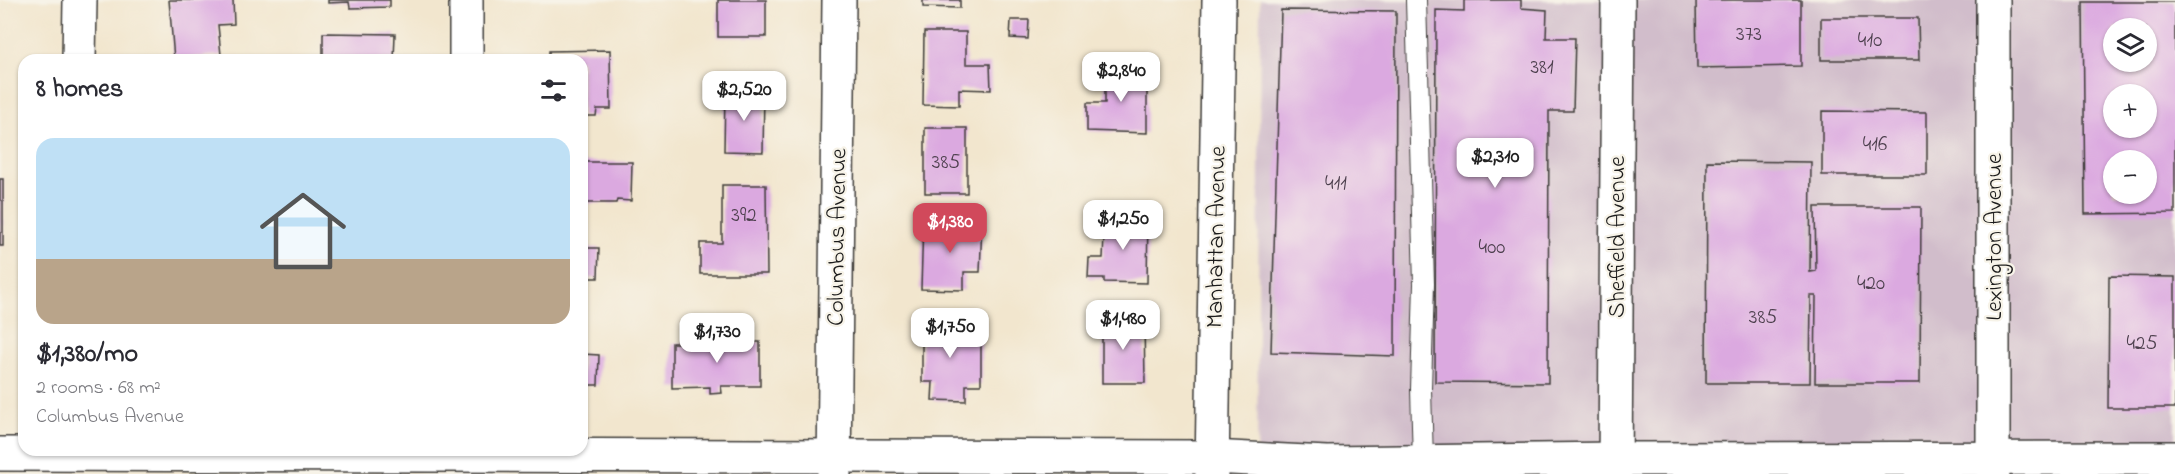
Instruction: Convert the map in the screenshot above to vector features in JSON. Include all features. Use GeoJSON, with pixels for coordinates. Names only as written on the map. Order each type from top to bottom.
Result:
{"type":"FeatureCollection","features":[{"type":"Feature","properties":{"kind":"street"},"geometry":{"type":"LineString","coordinates":[[79,54],[80,0]]}},
{"type":"Feature","properties":{"kind":"street"},"geometry":{"type":"LineString","coordinates":[[465,54],[466,0]]}},
{"type":"Feature","properties":{"kind":"street","name":"Columbus Avenue"},"geometry":{"type":"LineString","coordinates":[[834,466],[839,0]]}},
{"type":"Feature","properties":{"kind":"street","name":"Manhattan Avenue"},"geometry":{"type":"LineString","coordinates":[[1212,466],[1219,0]]}},
{"type":"Feature","properties":{"kind":"street","name":"Sheffield Avenue"},"geometry":{"type":"LineString","coordinates":[[1615,467],[1618,0]]}},
{"type":"Feature","properties":{"kind":"street","name":"Lexington Avenue"},"geometry":{"type":"LineString","coordinates":[[1993,0],[1993,466]]}},
{"type":"Feature","properties":{"kind":"street"},"geometry":{"type":"LineString","coordinates":[[0,454],[18,455]]}},
{"type":"Feature","properties":{"kind":"street"},"geometry":{"type":"LineString","coordinates":[[29,456],[72,459],[463,459],[834,466],[1212,466],[1327,462],[1423,462],[1615,467],[1993,466],[2175,458]]}},
{"type":"Feature","properties":{"kind":"lane"},"geometry":{"type":"LineString","coordinates":[[1416,0],[1424,284],[1421,388],[1423,462]]}},
{"type":"Feature","properties":{"kind":"shaded area"},"geometry":{"type":"Polygon","coordinates":[[[1260,0],[2175,0],[2175,474],[1257,474],[1260,0]]]}},
{"type":"Feature","properties":{"kind":"building"},"geometry":{"type":"Polygon","coordinates":[[[169,0],[233,0],[234,24],[218,25],[221,54],[174,54],[169,0]]]}},
{"type":"Feature","properties":{"kind":"building"},"geometry":{"type":"Polygon","coordinates":[[[328,0],[390,0],[390,7],[350,8],[349,2],[328,3],[328,0]]]}},
{"type":"Feature","properties":{"kind":"building"},"geometry":{"type":"Polygon","coordinates":[[[718,0],[766,0],[766,37],[718,37],[718,0]]]}},
{"type":"Feature","properties":{"kind":"building"},"geometry":{"type":"Polygon","coordinates":[[[923,0],[960,0],[960,8],[923,7],[923,0]]]}},
{"type":"Feature","properties":{"kind":"building"},"geometry":{"type":"Polygon","coordinates":[[[1464,0],[1521,0],[1521,8],[1547,10],[1546,38],[1575,38],[1573,111],[1549,111],[1548,383],[1435,382],[1436,10],[1464,11],[1464,0]]]}},
{"type":"Feature","properties":{"kind":"building"},"geometry":{"type":"Polygon","coordinates":[[[1696,0],[1801,0],[1801,66],[1697,68],[1696,0]]]}},
{"type":"Feature","properties":{"kind":"building"},"geometry":{"type":"Polygon","coordinates":[[[2083,2],[2175,2],[2175,213],[2085,214],[2083,2]]]}},
{"type":"Feature","properties":{"kind":"building"},"geometry":{"type":"Polygon","coordinates":[[[1281,10],[1396,11],[1395,356],[1271,352],[1281,10]]]}},
{"type":"Feature","properties":{"kind":"building"},"geometry":{"type":"Polygon","coordinates":[[[1821,18],[1918,18],[1919,60],[1821,60],[1821,18]]]}},
{"type":"Feature","properties":{"kind":"building"},"geometry":{"type":"Polygon","coordinates":[[[1011,20],[1029,20],[1028,39],[1010,38],[1011,20]]]}},
{"type":"Feature","properties":{"kind":"building"},"geometry":{"type":"Polygon","coordinates":[[[924,32],[966,32],[966,64],[990,64],[991,90],[959,89],[959,106],[923,105],[924,32]]]}},
{"type":"Feature","properties":{"kind":"building"},"geometry":{"type":"Polygon","coordinates":[[[323,33],[395,34],[394,54],[323,54],[323,33]]]}},
{"type":"Feature","properties":{"kind":"building"},"geometry":{"type":"Polygon","coordinates":[[[610,50],[611,109],[597,109],[596,116],[588,116],[588,54],[549,54],[549,51],[610,50]]]}},
{"type":"Feature","properties":{"kind":"building"},"geometry":{"type":"Polygon","coordinates":[[[1147,67],[1147,133],[1087,131],[1087,103],[1105,103],[1105,68],[1147,67]]]}},
{"type":"Feature","properties":{"kind":"building"},"geometry":{"type":"Polygon","coordinates":[[[725,92],[764,93],[763,152],[724,151],[725,92]]]}},
{"type":"Feature","properties":{"kind":"building"},"geometry":{"type":"Polygon","coordinates":[[[1822,111],[1927,112],[1927,175],[1822,175],[1822,111]]]}},
{"type":"Feature","properties":{"kind":"building"},"geometry":{"type":"Polygon","coordinates":[[[925,128],[967,128],[967,193],[925,193],[925,128]]]}},
{"type":"Feature","properties":{"kind":"building"},"geometry":{"type":"Polygon","coordinates":[[[1707,161],[1811,162],[1810,272],[1816,271],[1815,207],[1921,207],[1920,383],[1815,383],[1816,296],[1811,296],[1810,383],[1706,383],[1707,161]]]}},
{"type":"Feature","properties":{"kind":"building"},"geometry":{"type":"Polygon","coordinates":[[[588,162],[632,162],[631,201],[617,200],[616,203],[588,203],[588,162]]]}},
{"type":"Feature","properties":{"kind":"building"},"geometry":{"type":"Polygon","coordinates":[[[0,179],[3,179],[3,246],[0,246],[0,179]]]}},
{"type":"Feature","properties":{"kind":"building"},"geometry":{"type":"Polygon","coordinates":[[[722,185],[766,185],[767,274],[700,274],[700,243],[722,243],[722,185]]]}},
{"type":"Feature","properties":{"kind":"building"},"geometry":{"type":"Polygon","coordinates":[[[1105,214],[1148,216],[1147,283],[1104,282],[1104,278],[1088,278],[1089,258],[1103,258],[1105,214]]]}},
{"type":"Feature","properties":{"kind":"building"},"geometry":{"type":"Polygon","coordinates":[[[923,222],[982,224],[980,272],[964,272],[964,290],[921,289],[923,222]]]}},
{"type":"Feature","properties":{"kind":"building"},"geometry":{"type":"Polygon","coordinates":[[[588,248],[599,248],[598,278],[588,278],[588,248]]]}},
{"type":"Feature","properties":{"kind":"building"},"geometry":{"type":"Polygon","coordinates":[[[2109,276],[2175,277],[2175,408],[2108,408],[2109,276]]]}},
{"type":"Feature","properties":{"kind":"building"},"geometry":{"type":"Polygon","coordinates":[[[963,318],[963,337],[981,337],[981,385],[966,385],[966,401],[932,400],[933,382],[922,382],[922,319],[963,318]]]}},
{"type":"Feature","properties":{"kind":"building"},"geometry":{"type":"Polygon","coordinates":[[[1144,319],[1145,383],[1102,383],[1102,320],[1144,319]]]}},
{"type":"Feature","properties":{"kind":"building"},"geometry":{"type":"Polygon","coordinates":[[[735,335],[752,335],[752,342],[760,342],[760,386],[721,386],[722,393],[710,394],[710,387],[672,388],[672,343],[735,343],[735,335]]]}},
{"type":"Feature","properties":{"kind":"building"},"geometry":{"type":"Polygon","coordinates":[[[588,354],[599,355],[598,385],[588,385],[588,354]]]}}]}
